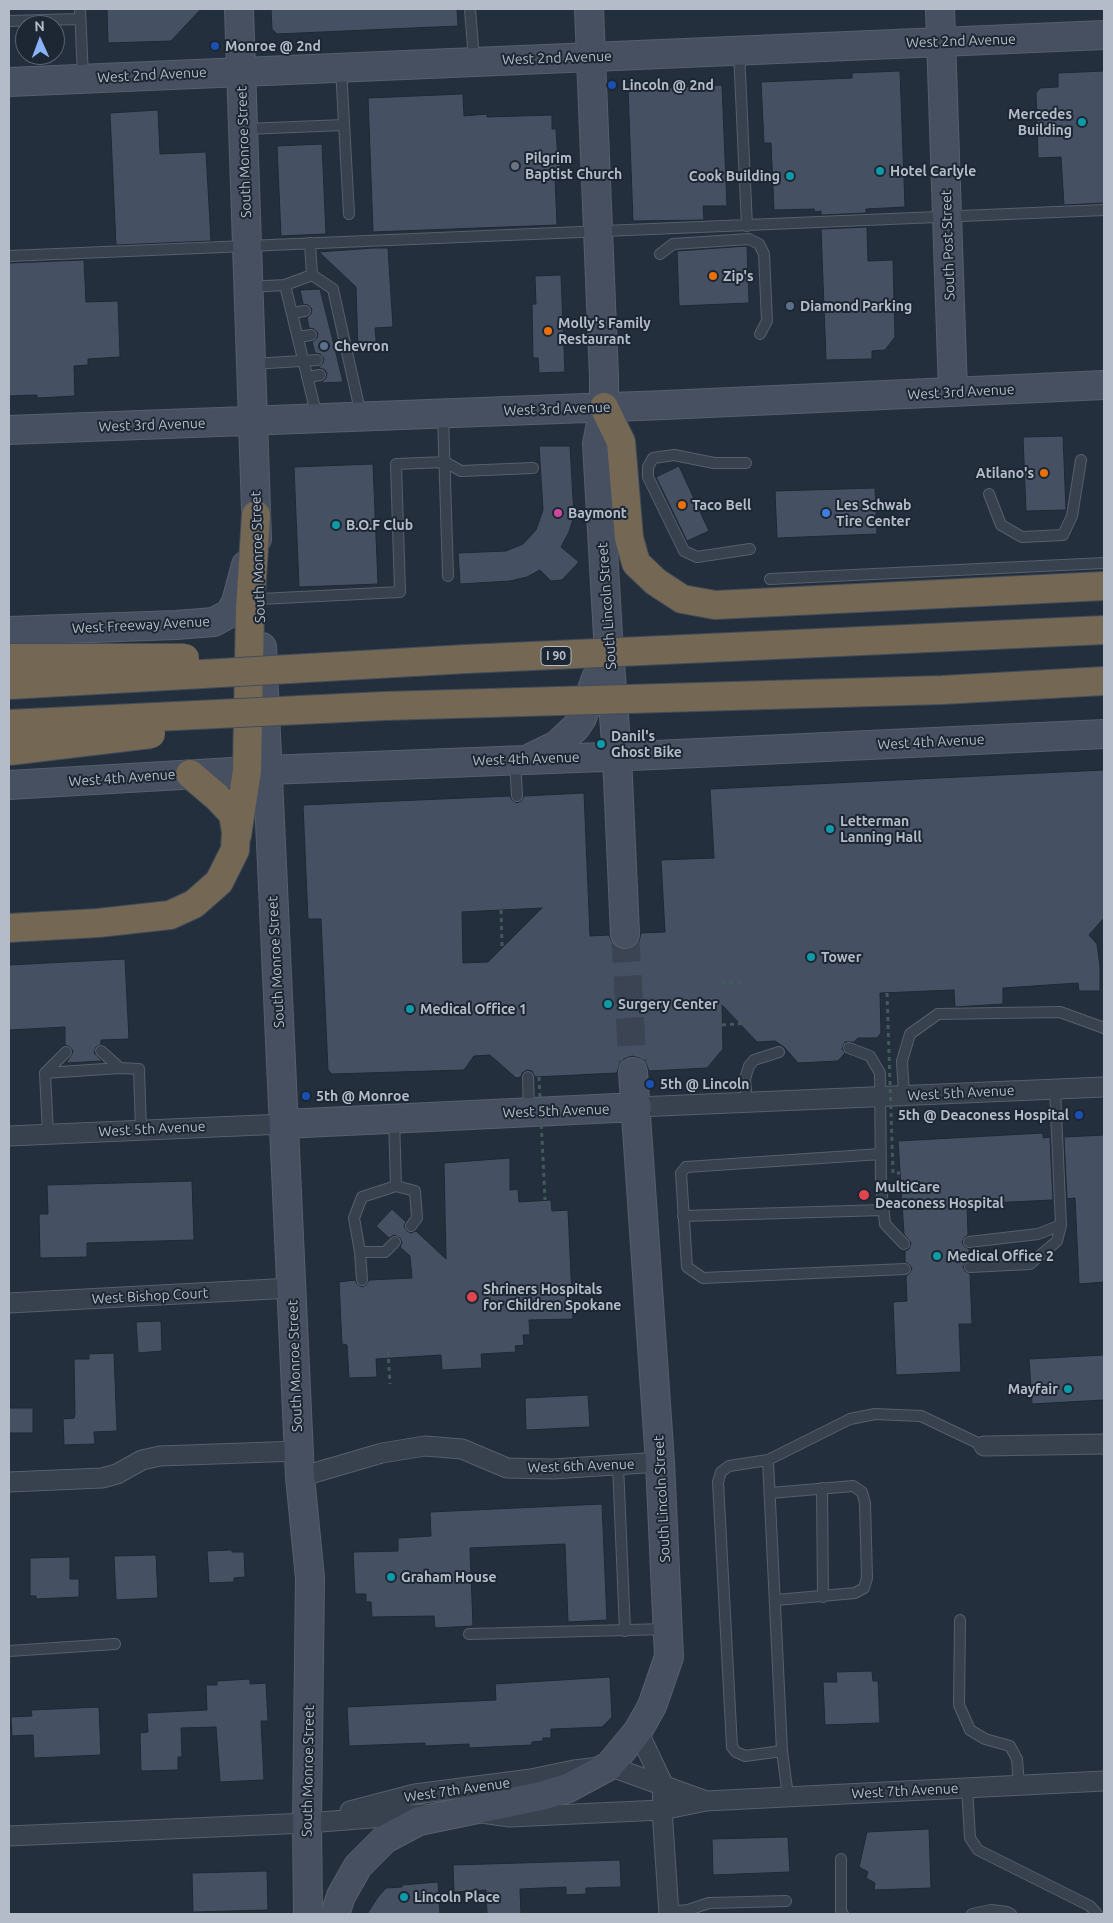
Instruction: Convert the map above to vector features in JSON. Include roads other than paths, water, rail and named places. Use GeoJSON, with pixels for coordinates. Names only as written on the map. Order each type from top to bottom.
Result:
{"type":"FeatureCollection","features":[{"type":"Feature","properties":{"kind":"highway"},"geometry":{"type":"LineString","coordinates":[[604,407],[621,442],[629,538],[636,563],[656,582],[682,599],[715,605],[1096,586]]}},
{"type":"Feature","properties":{"kind":"highway"},"geometry":{"type":"LineString","coordinates":[[9,928],[98,923],[170,915],[194,904],[219,882],[235,850],[257,770],[250,610],[256,515]]}},
{"type":"Feature","properties":{"kind":"highway","name":"I 90"},"geometry":{"type":"LineString","coordinates":[[9,685],[466,659],[1104,630]]}},
{"type":"Feature","properties":{"kind":"highway"},"geometry":{"type":"LineString","coordinates":[[9,658],[466,659]]}},
{"type":"Feature","properties":{"kind":"highway"},"geometry":{"type":"LineString","coordinates":[[9,724],[384,706],[942,690],[1104,681]]}},
{"type":"Feature","properties":{"kind":"highway"},"geometry":{"type":"LineString","coordinates":[[9,751],[384,706]]}},
{"type":"Feature","properties":{"kind":"highway"},"geometry":{"type":"LineString","coordinates":[[190,774],[216,796],[233,814],[236,832],[235,850]]}},
{"type":"Feature","properties":{"kind":"main road","name":"South Monroe Street"},"geometry":{"type":"LineString","coordinates":[[239,9],[260,599],[257,770],[284,1124],[300,1477],[310,1578],[307,1823],[308,1914]]}},
{"type":"Feature","properties":{"kind":"main road","name":"South Lincoln Street"},"geometry":{"type":"LineString","coordinates":[[589,9],[604,407],[597,444],[608,636],[618,756],[625,934]]}},
{"type":"Feature","properties":{"kind":"main road","name":"South Post Street"},"geometry":{"type":"LineString","coordinates":[[940,9],[953,392]]}},
{"type":"Feature","properties":{"kind":"main road","name":"West 2nd Avenue"},"geometry":{"type":"LineString","coordinates":[[9,82],[1104,35]]}},
{"type":"Feature","properties":{"kind":"main road","name":"West 3rd Avenue"},"geometry":{"type":"LineString","coordinates":[[9,430],[317,419],[1104,385]]}},
{"type":"Feature","properties":{"kind":"main road","name":"West Freeway Avenue"},"geometry":{"type":"LineString","coordinates":[[9,631],[199,624],[221,619],[230,613],[239,595],[256,515]]}},
{"type":"Feature","properties":{"kind":"main road"},"geometry":{"type":"LineString","coordinates":[[521,759],[556,745],[576,727],[582,718],[608,636]]}},
{"type":"Feature","properties":{"kind":"main road","name":"West 4th Avenue"},"geometry":{"type":"LineString","coordinates":[[9,786],[257,770],[1104,734]]}},
{"type":"Feature","properties":{"kind":"main road","name":"South Lincoln Street"},"geometry":{"type":"LineString","coordinates":[[633,1072],[637,1107],[660,1462],[669,1657],[652,1706],[638,1731]]}},
{"type":"Feature","properties":{"kind":"main road","name":"West 5th Avenue"},"geometry":{"type":"LineString","coordinates":[[284,1124],[637,1107]]}},
{"type":"Feature","properties":{"kind":"main road","name":"West 7th Avenue"},"geometry":{"type":"LineString","coordinates":[[335,1914],[341,1896],[358,1866],[385,1840],[419,1820],[541,1796],[568,1788],[610,1766],[638,1731]]}},
{"type":"Feature","properties":{"kind":"street","name":"West 5th Avenue"},"geometry":{"type":"LineString","coordinates":[[637,1107],[1104,1087]]}},
{"type":"Feature","properties":{"kind":"street","name":"West 5th Avenue"},"geometry":{"type":"LineString","coordinates":[[9,1136],[284,1124]]}},
{"type":"Feature","properties":{"kind":"street","name":"West Bishop Court"},"geometry":{"type":"LineString","coordinates":[[9,1304],[292,1288]]}},
{"type":"Feature","properties":{"kind":"street"},"geometry":{"type":"LineString","coordinates":[[984,1446],[1104,1444]]}},
{"type":"Feature","properties":{"kind":"street","name":"West 6th Avenue"},"geometry":{"type":"LineString","coordinates":[[300,1477],[382,1453],[425,1446],[462,1449],[507,1468],[553,1469],[660,1462]]}},
{"type":"Feature","properties":{"kind":"street"},"geometry":{"type":"LineString","coordinates":[[9,1482],[102,1478],[116,1474],[142,1460],[160,1456],[299,1451]]}},
{"type":"Feature","properties":{"kind":"street"},"geometry":{"type":"LineString","coordinates":[[638,1731],[663,1784],[662,1810],[668,1913]]}},
{"type":"Feature","properties":{"kind":"street","name":"West 7th Avenue"},"geometry":{"type":"LineString","coordinates":[[307,1823],[415,1794],[531,1779],[574,1770],[610,1766],[706,1801]]}},
{"type":"Feature","properties":{"kind":"street","name":"West 7th Avenue"},"geometry":{"type":"LineString","coordinates":[[9,1836],[307,1823],[465,1811],[510,1817],[662,1810],[706,1801],[1104,1780]]}},
{"type":"Feature","properties":{"kind":"lane"},"geometry":{"type":"LineString","coordinates":[[470,9],[475,62]]}},
{"type":"Feature","properties":{"kind":"lane"},"geometry":{"type":"LineString","coordinates":[[9,21],[80,14],[82,78]]}},
{"type":"Feature","properties":{"kind":"lane"},"geometry":{"type":"LineString","coordinates":[[739,50],[747,226]]}},
{"type":"Feature","properties":{"kind":"lane"},"geometry":{"type":"LineString","coordinates":[[341,67],[349,214]]}},
{"type":"Feature","properties":{"kind":"lane"},"geometry":{"type":"LineString","coordinates":[[244,129],[344,126]]}},
{"type":"Feature","properties":{"kind":"lane"},"geometry":{"type":"LineString","coordinates":[[9,256],[1104,210]]}},
{"type":"Feature","properties":{"kind":"lane"},"geometry":{"type":"LineString","coordinates":[[660,254],[673,244],[749,239],[760,244],[764,254],[767,321],[760,334]]}},
{"type":"Feature","properties":{"kind":"lane"},"geometry":{"type":"LineString","coordinates":[[310,243],[312,275]]}},
{"type":"Feature","properties":{"kind":"lane"},"geometry":{"type":"LineString","coordinates":[[248,287],[285,285],[312,275]]}},
{"type":"Feature","properties":{"kind":"lane"},"geometry":{"type":"LineString","coordinates":[[312,275],[333,289],[342,330],[342,357],[361,416]]}},
{"type":"Feature","properties":{"kind":"lane"},"geometry":{"type":"LineString","coordinates":[[285,285],[317,419]]}},
{"type":"Feature","properties":{"kind":"lane"},"geometry":{"type":"LineString","coordinates":[[325,309],[337,308]]}},
{"type":"Feature","properties":{"kind":"lane"},"geometry":{"type":"LineString","coordinates":[[292,313],[305,311]]}},
{"type":"Feature","properties":{"kind":"lane"},"geometry":{"type":"LineString","coordinates":[[331,332],[342,330]]}},
{"type":"Feature","properties":{"kind":"lane"},"geometry":{"type":"LineString","coordinates":[[298,337],[311,335]]}},
{"type":"Feature","properties":{"kind":"lane"},"geometry":{"type":"LineString","coordinates":[[251,364],[316,360]]}},
{"type":"Feature","properties":{"kind":"lane"},"geometry":{"type":"LineString","coordinates":[[307,377],[320,375]]}},
{"type":"Feature","properties":{"kind":"lane"},"geometry":{"type":"LineString","coordinates":[[443,413],[448,576]]}},
{"type":"Feature","properties":{"kind":"lane"},"geometry":{"type":"LineString","coordinates":[[746,463],[714,463],[674,454],[653,458],[648,467],[648,477],[684,551],[697,557],[750,549]]}},
{"type":"Feature","properties":{"kind":"lane"},"geometry":{"type":"LineString","coordinates":[[989,494],[1001,525],[1022,537],[1063,535],[1072,516],[1081,460]]}},
{"type":"Feature","properties":{"kind":"lane"},"geometry":{"type":"LineString","coordinates":[[260,599],[400,592],[396,464],[446,462],[460,471],[533,468]]}},
{"type":"Feature","properties":{"kind":"lane"},"geometry":{"type":"LineString","coordinates":[[770,579],[1104,563]]}},
{"type":"Feature","properties":{"kind":"lane"},"geometry":{"type":"LineString","coordinates":[[518,796],[521,759]]}},
{"type":"Feature","properties":{"kind":"lane"},"geometry":{"type":"LineString","coordinates":[[904,1096],[902,1061],[910,1034],[938,1014],[1060,1012],[1104,1028]]}},
{"type":"Feature","properties":{"kind":"lane"},"geometry":{"type":"LineString","coordinates":[[849,1048],[870,1056],[880,1073],[879,1097],[885,1224],[904,1244]]}},
{"type":"Feature","properties":{"kind":"lane"},"geometry":{"type":"LineString","coordinates":[[101,1051],[120,1068]]}},
{"type":"Feature","properties":{"kind":"lane"},"geometry":{"type":"LineString","coordinates":[[48,1134],[45,1072],[66,1052]]}},
{"type":"Feature","properties":{"kind":"lane"},"geometry":{"type":"LineString","coordinates":[[747,1103],[745,1080],[749,1066],[754,1060],[779,1052]]}},
{"type":"Feature","properties":{"kind":"lane"},"geometry":{"type":"LineString","coordinates":[[45,1072],[120,1068],[139,1069],[141,1130]]}},
{"type":"Feature","properties":{"kind":"lane"},"geometry":{"type":"LineString","coordinates":[[528,1077],[529,1112]]}},
{"type":"Feature","properties":{"kind":"lane"},"geometry":{"type":"LineString","coordinates":[[970,1267],[1030,1264],[1056,1242],[1061,1225],[1055,1089]]}},
{"type":"Feature","properties":{"kind":"lane"},"geometry":{"type":"LineString","coordinates":[[394,1118],[396,1186]]}},
{"type":"Feature","properties":{"kind":"lane"},"geometry":{"type":"LineString","coordinates":[[881,1154],[686,1168],[681,1173],[687,1267],[703,1278],[905,1269]]}},
{"type":"Feature","properties":{"kind":"lane"},"geometry":{"type":"LineString","coordinates":[[362,1280],[360,1252],[354,1218],[362,1197],[396,1186],[415,1190],[417,1218],[411,1226]]}},
{"type":"Feature","properties":{"kind":"lane"},"geometry":{"type":"LineString","coordinates":[[683,1216],[884,1210]]}},
{"type":"Feature","properties":{"kind":"lane"},"geometry":{"type":"LineString","coordinates":[[969,1242],[1038,1234],[1061,1225]]}},
{"type":"Feature","properties":{"kind":"lane"},"geometry":{"type":"LineString","coordinates":[[360,1252],[386,1252],[395,1242]]}},
{"type":"Feature","properties":{"kind":"lane"},"geometry":{"type":"LineString","coordinates":[[782,1751],[746,1756],[736,1752],[732,1746],[718,1482],[721,1472],[729,1466],[768,1460],[850,1420],[876,1414],[921,1416],[984,1446]]}},
{"type":"Feature","properties":{"kind":"lane"},"geometry":{"type":"LineString","coordinates":[[768,1460],[782,1751],[788,1796]]}},
{"type":"Feature","properties":{"kind":"lane"},"geometry":{"type":"LineString","coordinates":[[618,1465],[624,1631]]}},
{"type":"Feature","properties":{"kind":"lane"},"geometry":{"type":"LineString","coordinates":[[770,1492],[853,1486],[862,1492],[865,1503],[867,1578],[864,1588],[855,1593],[776,1600]]}},
{"type":"Feature","properties":{"kind":"lane"},"geometry":{"type":"LineString","coordinates":[[822,1488],[823,1597]]}},
{"type":"Feature","properties":{"kind":"lane"},"geometry":{"type":"LineString","coordinates":[[960,1620],[959,1705],[970,1730],[985,1739],[1010,1746],[1017,1759],[1019,1785]]}},
{"type":"Feature","properties":{"kind":"lane"},"geometry":{"type":"LineString","coordinates":[[469,1634],[668,1629]]}},
{"type":"Feature","properties":{"kind":"lane"},"geometry":{"type":"LineString","coordinates":[[9,1650],[115,1644]]}},
{"type":"Feature","properties":{"kind":"lane"},"geometry":{"type":"LineString","coordinates":[[967,1787],[970,1838],[978,1850],[1090,1906],[1097,1914]]}},
{"type":"Feature","properties":{"kind":"lane"},"geometry":{"type":"LineString","coordinates":[[842,1859],[841,1911],[843,1914]]}},
{"type":"Feature","properties":{"kind":"lane"},"geometry":{"type":"LineString","coordinates":[[668,1913],[709,1904],[786,1901]]}},
{"type":"Feature","properties":{"kind":"lane"},"geometry":{"type":"LineString","coordinates":[[972,1914],[991,1910],[1011,1914]]}},
{"type":"Feature","properties":{"kind":"tunnel"},"geometry":{"type":"LineString","coordinates":[[625,934],[633,1072]]}},
{"type":"Feature","properties":{"kind":"place","name":"Monroe @ 2nd"},"geometry":{"type":"Point","coordinates":[215,46]}},
{"type":"Feature","properties":{"kind":"place","name":"Lincoln @ 2nd"},"geometry":{"type":"Point","coordinates":[612,85]}},
{"type":"Feature","properties":{"kind":"place","name":"Mercedes Building"},"geometry":{"type":"Point","coordinates":[1082,122]}},
{"type":"Feature","properties":{"kind":"place","name":"Pilgrim Baptist Church"},"geometry":{"type":"Point","coordinates":[515,166]}},
{"type":"Feature","properties":{"kind":"place","name":"Hotel Carlyle"},"geometry":{"type":"Point","coordinates":[880,171]}},
{"type":"Feature","properties":{"kind":"place","name":"Cook Building"},"geometry":{"type":"Point","coordinates":[790,176]}},
{"type":"Feature","properties":{"kind":"place","name":"Zip's"},"geometry":{"type":"Point","coordinates":[713,276]}},
{"type":"Feature","properties":{"kind":"place","name":"Diamond Parking"},"geometry":{"type":"Point","coordinates":[790,306]}},
{"type":"Feature","properties":{"kind":"place","name":"Molly's Family Restaurant"},"geometry":{"type":"Point","coordinates":[548,331]}},
{"type":"Feature","properties":{"kind":"place","name":"Chevron"},"geometry":{"type":"Point","coordinates":[324,346]}},
{"type":"Feature","properties":{"kind":"place","name":"Atilano's"},"geometry":{"type":"Point","coordinates":[1044,473]}},
{"type":"Feature","properties":{"kind":"place","name":"Taco Bell"},"geometry":{"type":"Point","coordinates":[682,505]}},
{"type":"Feature","properties":{"kind":"place","name":"Baymont"},"geometry":{"type":"Point","coordinates":[558,513]}},
{"type":"Feature","properties":{"kind":"place","name":"Les Schwab Tire Center"},"geometry":{"type":"Point","coordinates":[826,513]}},
{"type":"Feature","properties":{"kind":"place","name":"B.O.F Club"},"geometry":{"type":"Point","coordinates":[336,525]}},
{"type":"Feature","properties":{"kind":"place","name":"Danil's Ghost Bike"},"geometry":{"type":"Point","coordinates":[601,744]}},
{"type":"Feature","properties":{"kind":"place","name":"Letterman Lanning Hall"},"geometry":{"type":"Point","coordinates":[830,829]}},
{"type":"Feature","properties":{"kind":"place","name":"Tower"},"geometry":{"type":"Point","coordinates":[811,957]}},
{"type":"Feature","properties":{"kind":"place","name":"Surgery Center"},"geometry":{"type":"Point","coordinates":[608,1004]}},
{"type":"Feature","properties":{"kind":"place","name":"Medical Office 1"},"geometry":{"type":"Point","coordinates":[410,1009]}},
{"type":"Feature","properties":{"kind":"place","name":"5th @ Lincoln"},"geometry":{"type":"Point","coordinates":[650,1084]}},
{"type":"Feature","properties":{"kind":"place","name":"5th @ Monroe"},"geometry":{"type":"Point","coordinates":[306,1096]}},
{"type":"Feature","properties":{"kind":"place","name":"5th @ Deaconess Hospital"},"geometry":{"type":"Point","coordinates":[1079,1115]}},
{"type":"Feature","properties":{"kind":"place","name":"MultiCare Deaconess Hospital"},"geometry":{"type":"Point","coordinates":[864,1195]}},
{"type":"Feature","properties":{"kind":"place","name":"Medical Office 2"},"geometry":{"type":"Point","coordinates":[937,1256]}},
{"type":"Feature","properties":{"kind":"place","name":"Shriners Hospitals for Children Spokane"},"geometry":{"type":"Point","coordinates":[472,1297]}},
{"type":"Feature","properties":{"kind":"place","name":"Mayfair"},"geometry":{"type":"Point","coordinates":[1068,1389]}},
{"type":"Feature","properties":{"kind":"place","name":"Graham House"},"geometry":{"type":"Point","coordinates":[391,1577]}},
{"type":"Feature","properties":{"kind":"place","name":"Lincoln Place"},"geometry":{"type":"Point","coordinates":[404,1897]}}]}
